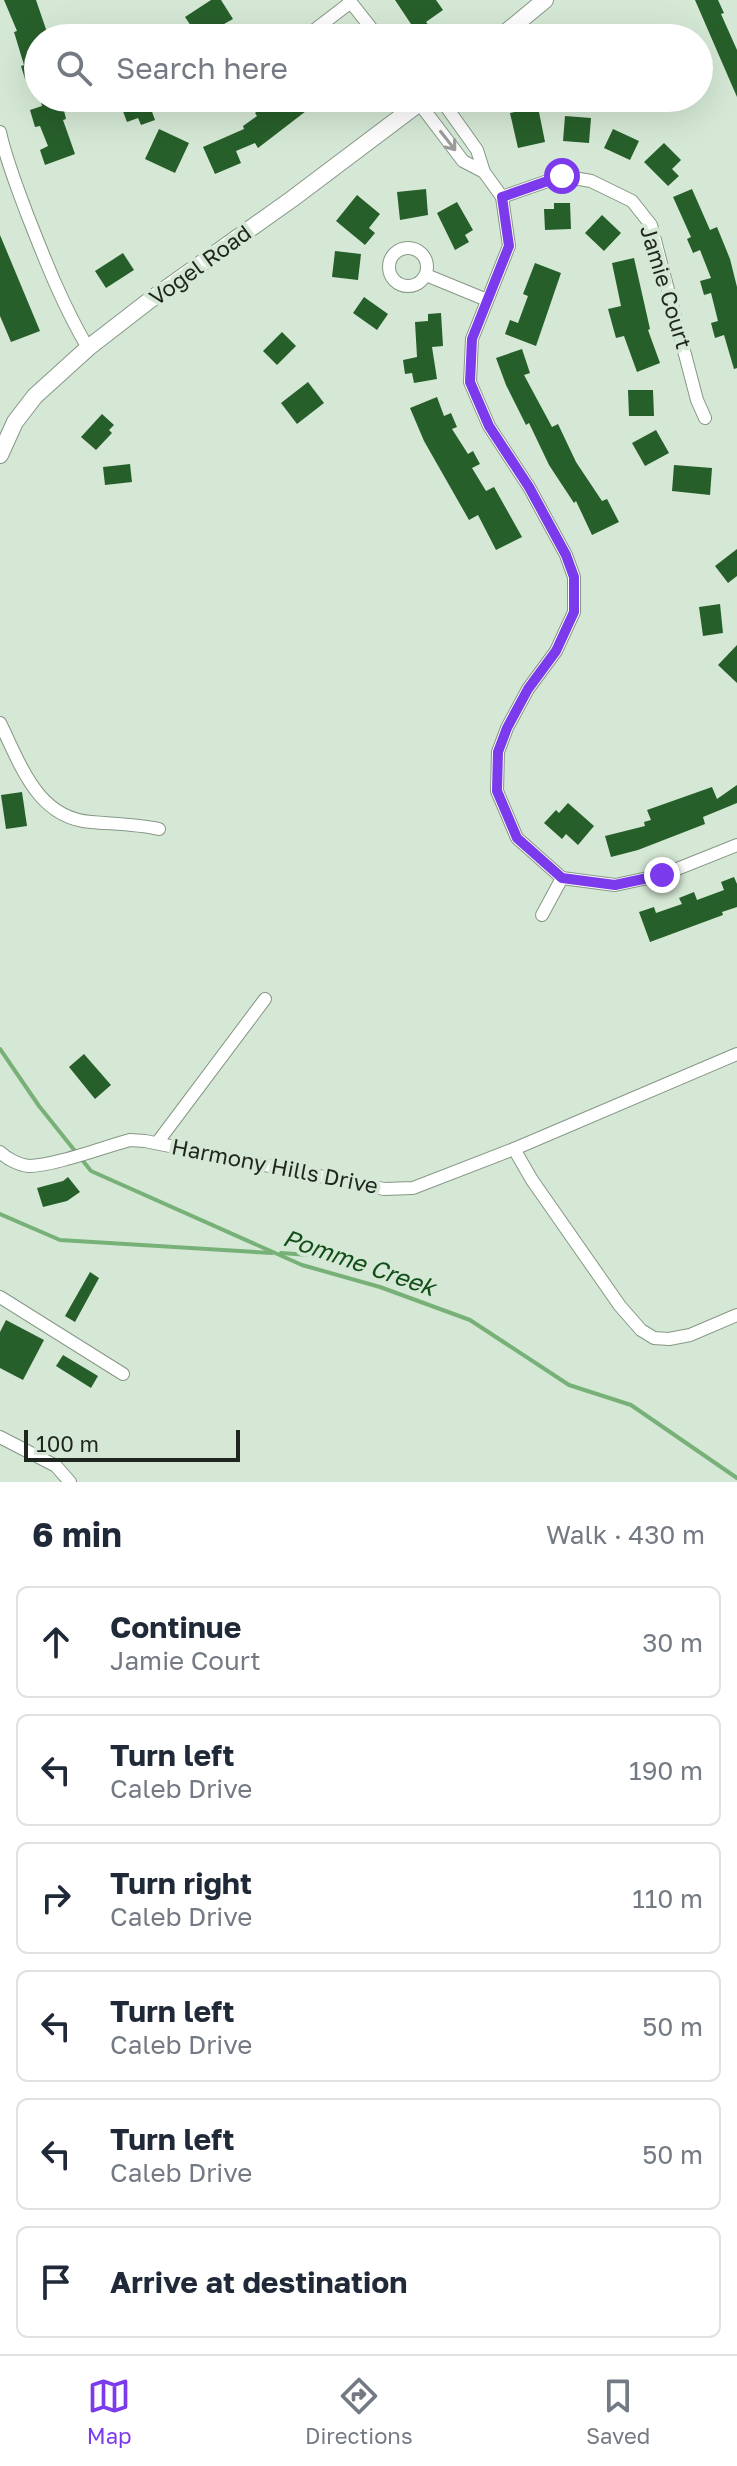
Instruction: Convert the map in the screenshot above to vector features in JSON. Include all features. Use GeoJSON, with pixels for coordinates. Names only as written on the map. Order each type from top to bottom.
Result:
{"type":"FeatureCollection","features":[{"type":"Feature","properties":{"kind":"street"},"geometry":{"type":"LineString","coordinates":[[516,24],[545,0]]}},
{"type":"Feature","properties":{"kind":"street"},"geometry":{"type":"LineString","coordinates":[[321,24],[350,1],[368,24]]}},
{"type":"Feature","properties":{"kind":"street","name":"Vogel Road"},"geometry":{"type":"LineString","coordinates":[[0,455],[15,422],[35,396],[88,348],[407,112]]}},
{"type":"Feature","properties":{"kind":"street"},"geometry":{"type":"LineString","coordinates":[[430,112],[463,161],[484,172]]}},
{"type":"Feature","properties":{"kind":"street"},"geometry":{"type":"LineString","coordinates":[[450,112],[477,150],[484,172],[502,197],[509,246],[472,339],[470,382],[489,426],[529,487],[566,555],[574,577],[574,612],[556,651],[528,689],[498,752],[497,791],[517,838],[562,878],[615,885],[662,875],[737,845]]}},
{"type":"Feature","properties":{"kind":"street"},"geometry":{"type":"LineString","coordinates":[[0,132],[4,152],[36,237],[69,316],[88,348]]}},
{"type":"Feature","properties":{"kind":"street","name":"Jamie Court"},"geometry":{"type":"LineString","coordinates":[[502,197],[562,176],[591,181],[632,201],[651,225],[697,400],[705,418]]}},
{"type":"Feature","properties":{"kind":"street"},"geometry":{"type":"LineString","coordinates":[[426,275],[487,300]]}},
{"type":"Feature","properties":{"kind":"street"},"geometry":{"type":"LineString","coordinates":[[0,723],[29,782],[49,807],[66,817],[89,822],[159,829]]}},
{"type":"Feature","properties":{"kind":"street"},"geometry":{"type":"LineString","coordinates":[[542,915],[562,878]]}},
{"type":"Feature","properties":{"kind":"street"},"geometry":{"type":"LineString","coordinates":[[157,1143],[265,999]]}},
{"type":"Feature","properties":{"kind":"street","name":"Harmony Hills Drive"},"geometry":{"type":"LineString","coordinates":[[0,1152],[26,1166],[130,1140],[384,1189],[413,1188],[514,1149],[737,1054]]}},
{"type":"Feature","properties":{"kind":"street"},"geometry":{"type":"LineString","coordinates":[[514,1149],[532,1180],[620,1306],[641,1330],[654,1338],[684,1337],[737,1315]]}},
{"type":"Feature","properties":{"kind":"street"},"geometry":{"type":"LineString","coordinates":[[0,1297],[123,1374]]}},
{"type":"Feature","properties":{"kind":"street"},"geometry":{"type":"LineString","coordinates":[[0,1437],[56,1466],[70,1482]]}},
{"type":"Feature","properties":{"kind":"building"},"geometry":{"type":"Polygon","coordinates":[[[4,0],[36,0],[44,24],[24,24],[24,65],[14,32],[17,31],[4,0]]]}},
{"type":"Feature","properties":{"kind":"building"},"geometry":{"type":"Polygon","coordinates":[[[211,0],[221,0],[233,19],[224,24],[190,24],[185,17],[211,0]]]}},
{"type":"Feature","properties":{"kind":"building"},"geometry":{"type":"Polygon","coordinates":[[[395,0],[436,0],[443,10],[426,22],[428,24],[411,24],[395,0]]]}},
{"type":"Feature","properties":{"kind":"building"},"geometry":{"type":"Polygon","coordinates":[[[695,0],[718,0],[737,50],[737,97],[713,42],[713,24],[705,24],[695,0]]]}},
{"type":"Feature","properties":{"kind":"building"},"geometry":{"type":"Polygon","coordinates":[[[31,112],[64,112],[66,119],[63,120],[75,154],[45,165],[40,150],[48,146],[40,126],[35,127],[31,112]]]}},
{"type":"Feature","properties":{"kind":"building"},"geometry":{"type":"Polygon","coordinates":[[[123,112],[152,112],[155,120],[141,125],[138,118],[127,122],[123,112]]]}},
{"type":"Feature","properties":{"kind":"building"},"geometry":{"type":"Polygon","coordinates":[[[305,112],[258,148],[255,143],[236,151],[241,163],[215,174],[203,147],[244,129],[243,126],[257,116],[255,113],[305,112]]]}},
{"type":"Feature","properties":{"kind":"building"},"geometry":{"type":"Polygon","coordinates":[[[539,112],[545,142],[518,148],[510,113],[539,112]]]}},
{"type":"Feature","properties":{"kind":"building"},"geometry":{"type":"Polygon","coordinates":[[[565,116],[591,118],[589,143],[563,141],[565,116]]]}},
{"type":"Feature","properties":{"kind":"building"},"geometry":{"type":"Polygon","coordinates":[[[159,129],[189,143],[175,173],[145,159],[159,129]]]}},
{"type":"Feature","properties":{"kind":"building"},"geometry":{"type":"Polygon","coordinates":[[[613,129],[639,141],[630,160],[604,148],[613,129]]]}},
{"type":"Feature","properties":{"kind":"building"},"geometry":{"type":"Polygon","coordinates":[[[664,143],[681,160],[672,169],[679,176],[668,186],[644,162],[664,143]]]}},
{"type":"Feature","properties":{"kind":"building"},"geometry":{"type":"Polygon","coordinates":[[[426,189],[428,215],[400,220],[397,192],[426,189]]]}},
{"type":"Feature","properties":{"kind":"building"},"geometry":{"type":"Polygon","coordinates":[[[692,189],[710,230],[717,227],[737,287],[737,368],[734,369],[724,335],[715,338],[711,323],[718,321],[711,293],[704,295],[700,281],[711,278],[700,250],[693,253],[687,239],[691,237],[673,197],[692,189]]]}},
{"type":"Feature","properties":{"kind":"building"},"geometry":{"type":"Polygon","coordinates":[[[357,195],[380,214],[369,228],[375,233],[365,245],[336,221],[357,195]]]}},
{"type":"Feature","properties":{"kind":"building"},"geometry":{"type":"Polygon","coordinates":[[[457,202],[473,230],[465,235],[469,242],[455,250],[437,213],[457,202]]]}},
{"type":"Feature","properties":{"kind":"building"},"geometry":{"type":"Polygon","coordinates":[[[554,203],[570,203],[571,229],[545,230],[544,209],[554,209],[554,203]]]}},
{"type":"Feature","properties":{"kind":"building"},"geometry":{"type":"Polygon","coordinates":[[[602,215],[621,233],[604,251],[585,233],[602,215]]]}},
{"type":"Feature","properties":{"kind":"building"},"geometry":{"type":"Polygon","coordinates":[[[0,235],[40,331],[11,342],[0,316],[0,235]]]}},
{"type":"Feature","properties":{"kind":"building"},"geometry":{"type":"Polygon","coordinates":[[[335,251],[361,254],[358,280],[332,277],[335,251]]]}},
{"type":"Feature","properties":{"kind":"building"},"geometry":{"type":"Polygon","coordinates":[[[123,253],[134,270],[106,288],[95,271],[123,253]]]}},
{"type":"Feature","properties":{"kind":"building"},"geometry":{"type":"Polygon","coordinates":[[[634,258],[648,330],[660,363],[637,372],[624,336],[616,338],[608,309],[621,306],[612,263],[634,258]]]}},
{"type":"Feature","properties":{"kind":"building"},"geometry":{"type":"Polygon","coordinates":[[[535,263],[561,273],[536,346],[505,334],[510,320],[518,323],[528,296],[523,294],[535,263]]]}},
{"type":"Feature","properties":{"kind":"building"},"geometry":{"type":"Polygon","coordinates":[[[364,297],[388,314],[377,330],[353,313],[364,297]]]}},
{"type":"Feature","properties":{"kind":"building"},"geometry":{"type":"Polygon","coordinates":[[[441,313],[443,346],[432,347],[437,379],[414,383],[412,373],[405,374],[403,360],[417,357],[415,322],[428,321],[428,314],[441,313]]]}},
{"type":"Feature","properties":{"kind":"building"},"geometry":{"type":"Polygon","coordinates":[[[282,332],[296,346],[277,365],[263,351],[282,332]]]}},
{"type":"Feature","properties":{"kind":"building"},"geometry":{"type":"Polygon","coordinates":[[[522,349],[530,373],[524,375],[552,427],[558,424],[576,462],[602,501],[607,499],[619,522],[592,535],[576,501],[574,503],[549,465],[506,385],[496,358],[522,349]]]}},
{"type":"Feature","properties":{"kind":"building"},"geometry":{"type":"Polygon","coordinates":[[[308,382],[324,403],[297,424],[281,403],[308,382]]]}},
{"type":"Feature","properties":{"kind":"building"},"geometry":{"type":"Polygon","coordinates":[[[628,390],[653,390],[654,416],[629,416],[628,390]]]}},
{"type":"Feature","properties":{"kind":"building"},"geometry":{"type":"Polygon","coordinates":[[[437,397],[444,416],[451,413],[457,427],[452,429],[468,454],[473,451],[480,464],[472,468],[486,491],[494,487],[522,537],[496,550],[478,515],[469,520],[424,441],[410,408],[437,397]]]}},
{"type":"Feature","properties":{"kind":"building"},"geometry":{"type":"Polygon","coordinates":[[[102,414],[114,425],[109,430],[112,433],[96,450],[81,437],[102,414]]]}},
{"type":"Feature","properties":{"kind":"building"},"geometry":{"type":"Polygon","coordinates":[[[656,430],[669,453],[645,466],[632,443],[656,430]]]}},
{"type":"Feature","properties":{"kind":"building"},"geometry":{"type":"Polygon","coordinates":[[[130,464],[132,482],[105,485],[103,467],[130,464]]]}},
{"type":"Feature","properties":{"kind":"building"},"geometry":{"type":"Polygon","coordinates":[[[674,465],[712,468],[710,495],[672,491],[674,465]]]}},
{"type":"Feature","properties":{"kind":"building"},"geometry":{"type":"Polygon","coordinates":[[[737,549],[737,576],[728,583],[715,566],[737,549]]]}},
{"type":"Feature","properties":{"kind":"building"},"geometry":{"type":"Polygon","coordinates":[[[720,604],[723,633],[703,636],[699,607],[720,604]]]}},
{"type":"Feature","properties":{"kind":"building"},"geometry":{"type":"Polygon","coordinates":[[[737,645],[737,683],[718,665],[737,645]]]}},
{"type":"Feature","properties":{"kind":"building"},"geometry":{"type":"Polygon","coordinates":[[[737,785],[737,803],[703,817],[705,824],[611,857],[605,836],[645,826],[644,822],[651,820],[647,810],[712,787],[717,799],[737,785]]]}},
{"type":"Feature","properties":{"kind":"building"},"geometry":{"type":"Polygon","coordinates":[[[22,792],[27,826],[6,829],[1,795],[22,792]]]}},
{"type":"Feature","properties":{"kind":"building"},"geometry":{"type":"Polygon","coordinates":[[[568,803],[594,826],[578,845],[566,834],[562,839],[544,823],[568,803]]]}},
{"type":"Feature","properties":{"kind":"building"},"geometry":{"type":"Polygon","coordinates":[[[734,877],[737,907],[650,942],[639,912],[654,907],[656,913],[682,904],[679,898],[694,892],[697,900],[724,890],[721,882],[734,877]]]}},
{"type":"Feature","properties":{"kind":"building"},"geometry":{"type":"Polygon","coordinates":[[[84,1054],[111,1085],[95,1099],[69,1067],[84,1054]]]}},
{"type":"Feature","properties":{"kind":"building"},"geometry":{"type":"Polygon","coordinates":[[[68,1177],[80,1192],[67,1201],[43,1207],[37,1188],[68,1177]]]}},
{"type":"Feature","properties":{"kind":"building"},"geometry":{"type":"Polygon","coordinates":[[[90,1272],[99,1278],[75,1322],[65,1316],[90,1272]]]}},
{"type":"Feature","properties":{"kind":"building"},"geometry":{"type":"Polygon","coordinates":[[[6,1320],[44,1340],[23,1380],[0,1368],[0,1332],[6,1320]]]}},
{"type":"Feature","properties":{"kind":"building"},"geometry":{"type":"Polygon","coordinates":[[[63,1355],[98,1376],[91,1388],[56,1366],[63,1355]]]}},
{"type":"Feature","properties":{"kind":"waterway","name":"Pomme Creek"},"geometry":{"type":"LineString","coordinates":[[0,1049],[39,1106],[91,1171],[302,1265],[380,1287],[470,1320],[569,1385],[631,1405],[737,1478]]}},
{"type":"Feature","properties":{"kind":"waterway"},"geometry":{"type":"LineString","coordinates":[[0,1214],[60,1240],[272,1253]]}},
{"type":"Feature","properties":{"kind":"waterway"},"geometry":{"type":"LineString","coordinates":[[281,1253],[323,1256]]}},
{"type":"Feature","properties":{"kind":"route"},"geometry":{"type":"LineString","coordinates":[[562,176],[502,197],[509,246],[472,339],[470,382],[489,426],[529,487],[566,555],[574,577],[574,612],[556,651],[528,689],[498,752],[497,791],[517,838],[562,878],[615,885],[662,875]]}}]}
